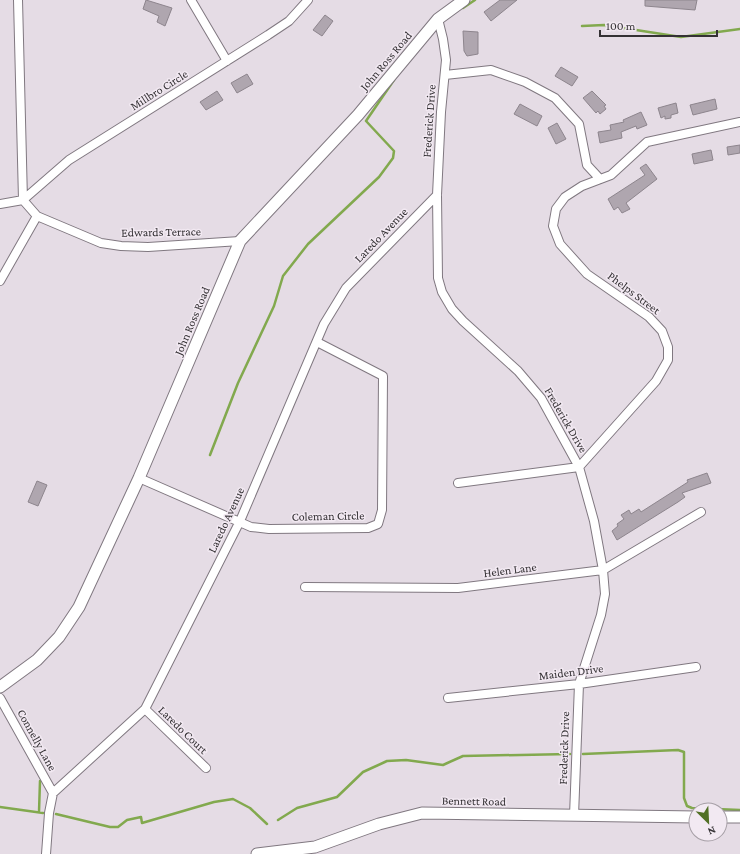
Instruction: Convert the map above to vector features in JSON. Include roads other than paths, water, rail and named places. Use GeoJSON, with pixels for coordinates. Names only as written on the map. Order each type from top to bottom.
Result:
{"type":"FeatureCollection","features":[{"type":"Feature","properties":{"kind":"street"},"geometry":{"type":"LineString","coordinates":[[0,204],[23,200],[18,0]]}},
{"type":"Feature","properties":{"kind":"street"},"geometry":{"type":"LineString","coordinates":[[191,0],[227,61]]}},
{"type":"Feature","properties":{"kind":"street","name":"Millbro Circle"},"geometry":{"type":"LineString","coordinates":[[23,200],[69,160],[289,22],[308,0]]}},
{"type":"Feature","properties":{"kind":"street","name":"John Ross Road"},"geometry":{"type":"LineString","coordinates":[[0,688],[37,660],[59,637],[79,607],[139,478],[240,241],[358,115],[438,19],[464,0]]}},
{"type":"Feature","properties":{"kind":"street","name":"Frederick Drive"},"geometry":{"type":"LineString","coordinates":[[438,19],[446,60],[437,195],[438,278],[442,292],[452,309],[463,321],[518,371],[541,398],[579,467],[594,521],[603,570],[605,594],[601,615],[579,684],[574,816]]}},
{"type":"Feature","properties":{"kind":"street"},"geometry":{"type":"LineString","coordinates":[[445,75],[491,70],[525,82],[555,98],[579,124],[587,165],[600,179]]}},
{"type":"Feature","properties":{"kind":"street","name":"Phelps Street"},"geometry":{"type":"LineString","coordinates":[[579,467],[656,381],[668,360],[668,347],[662,331],[649,317],[587,274],[560,244],[553,226],[556,209],[565,197],[582,186],[611,175],[647,142],[740,122]]}},
{"type":"Feature","properties":{"kind":"street","name":"Laredo Avenue"},"geometry":{"type":"LineString","coordinates":[[53,793],[145,709],[240,521],[324,324],[346,288],[437,195]]}},
{"type":"Feature","properties":{"kind":"street","name":"Edwards Terrace"},"geometry":{"type":"LineString","coordinates":[[23,200],[37,216],[101,243],[121,246],[148,247],[240,241]]}},
{"type":"Feature","properties":{"kind":"street"},"geometry":{"type":"LineString","coordinates":[[0,281],[37,216]]}},
{"type":"Feature","properties":{"kind":"street","name":"Coleman Circle"},"geometry":{"type":"LineString","coordinates":[[139,478],[251,527],[269,529],[368,528],[378,524],[382,510],[383,376],[317,342]]}},
{"type":"Feature","properties":{"kind":"street"},"geometry":{"type":"LineString","coordinates":[[458,483],[579,467]]}},
{"type":"Feature","properties":{"kind":"street","name":"Helen Lane"},"geometry":{"type":"LineString","coordinates":[[305,587],[458,588],[603,570],[701,512]]}},
{"type":"Feature","properties":{"kind":"street","name":"Maiden Drive"},"geometry":{"type":"LineString","coordinates":[[448,698],[579,684],[696,667]]}},
{"type":"Feature","properties":{"kind":"street","name":"Connelly Lane"},"geometry":{"type":"LineString","coordinates":[[0,698],[53,793]]}},
{"type":"Feature","properties":{"kind":"street","name":"Laredo Court"},"geometry":{"type":"LineString","coordinates":[[145,709],[206,768]]}},
{"type":"Feature","properties":{"kind":"street"},"geometry":{"type":"LineString","coordinates":[[46,854],[49,813],[53,793]]}},
{"type":"Feature","properties":{"kind":"street","name":"Bennett Road"},"geometry":{"type":"LineString","coordinates":[[258,854],[315,847],[378,824],[422,813],[688,817]]}},
{"type":"Feature","properties":{"kind":"street"},"geometry":{"type":"LineString","coordinates":[[728,817],[740,817]]}},
{"type":"Feature","properties":{"kind":"waterway"},"geometry":{"type":"LineString","coordinates":[[463,8],[475,0]]}},
{"type":"Feature","properties":{"kind":"waterway"},"geometry":{"type":"LineString","coordinates":[[582,26],[604,25],[681,37],[740,29]]}},
{"type":"Feature","properties":{"kind":"waterway"},"geometry":{"type":"LineString","coordinates":[[210,455],[238,383],[274,306],[283,276],[308,244],[379,177],[393,158],[394,151],[366,121],[394,80]]}},
{"type":"Feature","properties":{"kind":"waterway"},"geometry":{"type":"LineString","coordinates":[[583,754],[678,750],[684,752],[684,798],[687,806],[692,808],[740,810]]}},
{"type":"Feature","properties":{"kind":"waterway"},"geometry":{"type":"LineString","coordinates":[[278,820],[297,808],[337,797],[363,772],[387,761],[406,760],[443,765],[463,756],[570,754]]}},
{"type":"Feature","properties":{"kind":"waterway"},"geometry":{"type":"LineString","coordinates":[[39,812],[40,781]]}},
{"type":"Feature","properties":{"kind":"waterway"},"geometry":{"type":"LineString","coordinates":[[56,814],[110,827],[118,827],[127,820],[141,817],[142,823],[214,802],[233,799],[250,808],[267,824]]}},
{"type":"Feature","properties":{"kind":"waterway"},"geometry":{"type":"LineString","coordinates":[[0,807],[43,813]]}}]}
